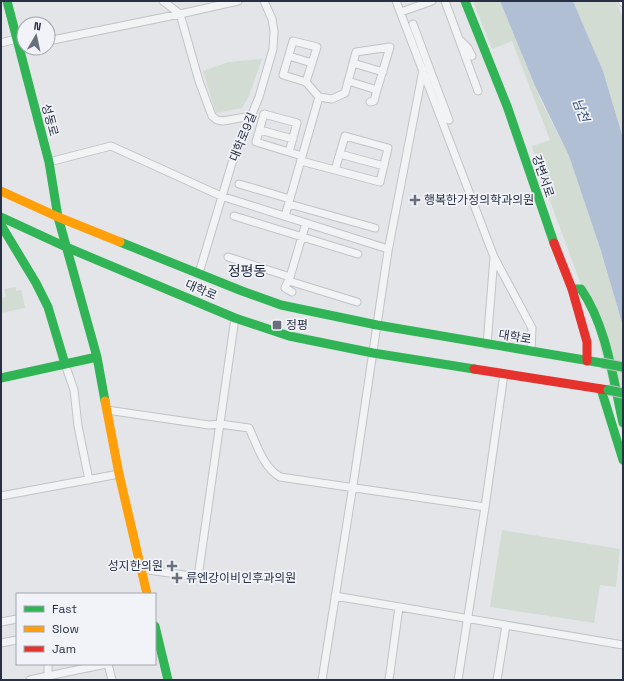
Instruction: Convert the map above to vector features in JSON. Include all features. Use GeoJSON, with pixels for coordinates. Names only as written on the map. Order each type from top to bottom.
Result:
{"type":"FeatureCollection","features":[{"type":"Feature","properties":{"kind":"street","name":"성동로"},"geometry":{"type":"LineString","coordinates":[[7,1],[16,33]]}},
{"type":"Feature","properties":{"kind":"street"},"geometry":{"type":"LineString","coordinates":[[163,1],[180,14],[199,81],[212,116],[217,120],[223,121],[251,116]]}},
{"type":"Feature","properties":{"kind":"street"},"geometry":{"type":"LineString","coordinates":[[202,9],[203,1]]}},
{"type":"Feature","properties":{"kind":"street"},"geometry":{"type":"LineString","coordinates":[[56,38],[238,1]]}},
{"type":"Feature","properties":{"kind":"street","name":"대학로9길"},"geometry":{"type":"LineString","coordinates":[[199,273],[232,163],[259,97],[273,49],[274,31],[272,19],[264,1]]}},
{"type":"Feature","properties":{"kind":"street"},"geometry":{"type":"LineString","coordinates":[[396,1],[426,72],[449,120]]}},
{"type":"Feature","properties":{"kind":"street"},"geometry":{"type":"LineString","coordinates":[[401,12],[432,1]]}},
{"type":"Feature","properties":{"kind":"street"},"geometry":{"type":"LineString","coordinates":[[445,1],[478,91]]}},
{"type":"Feature","properties":{"kind":"street","name":"강변서로"},"geometry":{"type":"LineString","coordinates":[[465,1],[507,106],[553,240],[572,289],[587,342],[587,361]]}},
{"type":"Feature","properties":{"kind":"street"},"geometry":{"type":"LineString","coordinates":[[413,24],[426,72],[469,194],[494,257],[532,328],[531,351]]}},
{"type":"Feature","properties":{"kind":"street"},"geometry":{"type":"LineString","coordinates":[[459,39],[468,48],[472,56]]}},
{"type":"Feature","properties":{"kind":"street"},"geometry":{"type":"LineString","coordinates":[[306,82],[317,47],[293,41],[283,75],[306,82],[319,98],[332,99],[345,93],[356,52],[390,47],[374,100],[370,102]]}},
{"type":"Feature","properties":{"kind":"street"},"geometry":{"type":"LineString","coordinates":[[1,43],[16,44]]}},
{"type":"Feature","properties":{"kind":"street","name":"성동로"},"geometry":{"type":"LineString","coordinates":[[22,56],[49,162],[58,217],[97,357],[119,474],[147,593]]}},
{"type":"Feature","properties":{"kind":"street"},"geometry":{"type":"LineString","coordinates":[[289,56],[312,63]]}},
{"type":"Feature","properties":{"kind":"street"},"geometry":{"type":"LineString","coordinates":[[353,63],[383,72]]}},
{"type":"Feature","properties":{"kind":"street"},"geometry":{"type":"LineString","coordinates":[[322,680],[388,249],[426,72]]}},
{"type":"Feature","properties":{"kind":"street"},"geometry":{"type":"LineString","coordinates":[[348,81],[377,90]]}},
{"type":"Feature","properties":{"kind":"street"},"geometry":{"type":"LineString","coordinates":[[285,216],[319,98]]}},
{"type":"Feature","properties":{"kind":"street"},"geometry":{"type":"LineString","coordinates":[[289,152],[298,123],[264,114],[256,142],[289,152],[336,170],[380,182],[388,148],[345,136],[336,170]]}},
{"type":"Feature","properties":{"kind":"street"},"geometry":{"type":"LineString","coordinates":[[260,130],[293,139]]}},
{"type":"Feature","properties":{"kind":"street"},"geometry":{"type":"LineString","coordinates":[[295,131],[308,135]]}},
{"type":"Feature","properties":{"kind":"street"},"geometry":{"type":"LineString","coordinates":[[49,162],[111,146],[222,196],[388,249]]}},
{"type":"Feature","properties":{"kind":"street"},"geometry":{"type":"LineString","coordinates":[[340,154],[384,166]]}},
{"type":"Feature","properties":{"kind":"street"},"geometry":{"type":"LineString","coordinates":[[239,184],[375,228]]}},
{"type":"Feature","properties":{"kind":"street","name":"대학로"},"geometry":{"type":"LineString","coordinates":[[1,191],[58,217],[242,291],[281,305],[377,326],[623,367]]}},
{"type":"Feature","properties":{"kind":"street"},"geometry":{"type":"LineString","coordinates":[[234,216],[358,254]]}},
{"type":"Feature","properties":{"kind":"street","name":"대학로"},"geometry":{"type":"LineString","coordinates":[[1,217],[66,247],[234,318],[289,336],[373,353],[623,393]]}},
{"type":"Feature","properties":{"kind":"street"},"geometry":{"type":"LineString","coordinates":[[292,292],[285,288],[306,223]]}},
{"type":"Feature","properties":{"kind":"street"},"geometry":{"type":"LineString","coordinates":[[1,225],[7,241],[37,294],[48,307],[74,390],[78,426],[89,480]]}},
{"type":"Feature","properties":{"kind":"street"},"geometry":{"type":"LineString","coordinates":[[228,257],[290,276]]}},
{"type":"Feature","properties":{"kind":"street"},"geometry":{"type":"LineString","coordinates":[[487,345],[494,257]]}},
{"type":"Feature","properties":{"kind":"street"},"geometry":{"type":"LineString","coordinates":[[290,276],[290,281],[356,302]]}},
{"type":"Feature","properties":{"kind":"street"},"geometry":{"type":"LineString","coordinates":[[572,289],[581,289],[587,298],[602,335],[623,423]]}},
{"type":"Feature","properties":{"kind":"street"},"geometry":{"type":"LineString","coordinates":[[141,569],[198,577],[234,318]]}},
{"type":"Feature","properties":{"kind":"street"},"geometry":{"type":"LineString","coordinates":[[1,378],[97,357]]}},
{"type":"Feature","properties":{"kind":"street"},"geometry":{"type":"LineString","coordinates":[[458,680],[504,374]]}},
{"type":"Feature","properties":{"kind":"street"},"geometry":{"type":"LineString","coordinates":[[604,390],[623,460]]}},
{"type":"Feature","properties":{"kind":"street"},"geometry":{"type":"LineString","coordinates":[[107,410],[209,425],[220,424],[249,428],[266,464],[280,477],[485,507]]}},
{"type":"Feature","properties":{"kind":"street"},"geometry":{"type":"LineString","coordinates":[[1,496],[119,474]]}},
{"type":"Feature","properties":{"kind":"street"},"geometry":{"type":"LineString","coordinates":[[335,596],[623,644]]}},
{"type":"Feature","properties":{"kind":"street"},"geometry":{"type":"LineString","coordinates":[[388,680],[399,607]]}},
{"type":"Feature","properties":{"kind":"street"},"geometry":{"type":"LineString","coordinates":[[1,622],[16,620]]}},
{"type":"Feature","properties":{"kind":"street"},"geometry":{"type":"LineString","coordinates":[[497,680],[506,625]]}},
{"type":"Feature","properties":{"kind":"street"},"geometry":{"type":"LineString","coordinates":[[156,630],[168,680]]}},
{"type":"Feature","properties":{"kind":"street"},"geometry":{"type":"LineString","coordinates":[[1,643],[16,640]]}},
{"type":"Feature","properties":{"kind":"street"},"geometry":{"type":"LineString","coordinates":[[48,665],[48,678]]}},
{"type":"Feature","properties":{"kind":"street"},"geometry":{"type":"LineString","coordinates":[[30,680],[48,678],[103,665]]}},
{"type":"Feature","properties":{"kind":"street"},"geometry":{"type":"LineString","coordinates":[[107,665],[112,680]]}},
{"type":"Feature","properties":{"kind":"shaded area"},"geometry":{"type":"Polygon","coordinates":[[[473,1],[500,1],[541,101],[569,156],[598,242],[623,326],[623,435],[589,307],[547,192],[532,146],[550,140],[512,41],[492,49],[473,1]]]}},
{"type":"Feature","properties":{"kind":"shaded area"},"geometry":{"type":"Polygon","coordinates":[[[573,1],[616,1],[623,19],[623,138],[603,71],[573,1]]]}},
{"type":"Feature","properties":{"kind":"shaded area"},"geometry":{"type":"Polygon","coordinates":[[[262,59],[249,96],[242,108],[216,113],[203,71],[229,62],[262,59]]]}},
{"type":"Feature","properties":{"kind":"shaded area"},"geometry":{"type":"Polygon","coordinates":[[[16,287],[16,291],[21,290],[25,308],[1,313],[1,298],[6,297],[4,289],[16,287]]]}},
{"type":"Feature","properties":{"kind":"shaded area"},"geometry":{"type":"Polygon","coordinates":[[[502,530],[620,549],[616,587],[600,585],[594,623],[490,607],[502,530]]]}},
{"type":"Feature","properties":{"kind":"water","name":"남천"},"geometry":{"type":"Polygon","coordinates":[[[500,1],[573,1],[603,71],[623,138],[623,326],[600,248],[569,156],[535,86],[500,1]]]}},
{"type":"Feature","properties":{"kind":"traffic: fast"},"geometry":{"type":"LineString","coordinates":[[7,1],[49,162],[58,217],[97,357],[105,401]]}},
{"type":"Feature","properties":{"kind":"traffic: fast"},"geometry":{"type":"LineString","coordinates":[[465,1],[507,106],[554,243]]}},
{"type":"Feature","properties":{"kind":"traffic: fast"},"geometry":{"type":"LineString","coordinates":[[1,217],[66,247],[235,318],[289,336],[373,353],[474,369]]}},
{"type":"Feature","properties":{"kind":"traffic: fast"},"geometry":{"type":"LineString","coordinates":[[1,225],[36,283],[48,307],[65,364]]}},
{"type":"Feature","properties":{"kind":"traffic: fast"},"geometry":{"type":"LineString","coordinates":[[120,242],[281,305],[377,325],[602,363]]}},
{"type":"Feature","properties":{"kind":"traffic: fast"},"geometry":{"type":"LineString","coordinates":[[572,289],[581,289],[597,320],[608,354],[623,423]]}},
{"type":"Feature","properties":{"kind":"traffic: fast"},"geometry":{"type":"LineString","coordinates":[[1,378],[97,357]]}},
{"type":"Feature","properties":{"kind":"traffic: fast"},"geometry":{"type":"LineString","coordinates":[[602,363],[623,367]]}},
{"type":"Feature","properties":{"kind":"traffic: fast"},"geometry":{"type":"LineString","coordinates":[[601,389],[623,460]]}},
{"type":"Feature","properties":{"kind":"traffic: fast"},"geometry":{"type":"LineString","coordinates":[[608,390],[623,393]]}},
{"type":"Feature","properties":{"kind":"traffic: fast"},"geometry":{"type":"LineString","coordinates":[[156,630],[168,680]]}},
{"type":"Feature","properties":{"kind":"traffic: slow"},"geometry":{"type":"LineString","coordinates":[[1,191],[58,217],[120,242]]}},
{"type":"Feature","properties":{"kind":"traffic: slow"},"geometry":{"type":"LineString","coordinates":[[105,401],[119,474],[147,593]]}},
{"type":"Feature","properties":{"kind":"traffic: jam"},"geometry":{"type":"LineString","coordinates":[[554,243],[572,289],[587,342],[587,361]]}},
{"type":"Feature","properties":{"kind":"traffic: jam"},"geometry":{"type":"LineString","coordinates":[[474,369],[608,390]]}},
{"type":"Feature","properties":{"kind":"place","name":"행복한가정의학과의원"},"geometry":{"type":"Point","coordinates":[415,200]}},
{"type":"Feature","properties":{"kind":"place","name":"정평"},"geometry":{"type":"Point","coordinates":[277,325]}},
{"type":"Feature","properties":{"kind":"place","name":"성지한의원"},"geometry":{"type":"Point","coordinates":[172,566]}},
{"type":"Feature","properties":{"kind":"place","name":"류엔강이비인후과의원"},"geometry":{"type":"Point","coordinates":[177,578]}},
{"type":"Feature","properties":{"kind":"district","name":"정평동"},"geometry":{"type":"Point","coordinates":[247,271]}}]}
